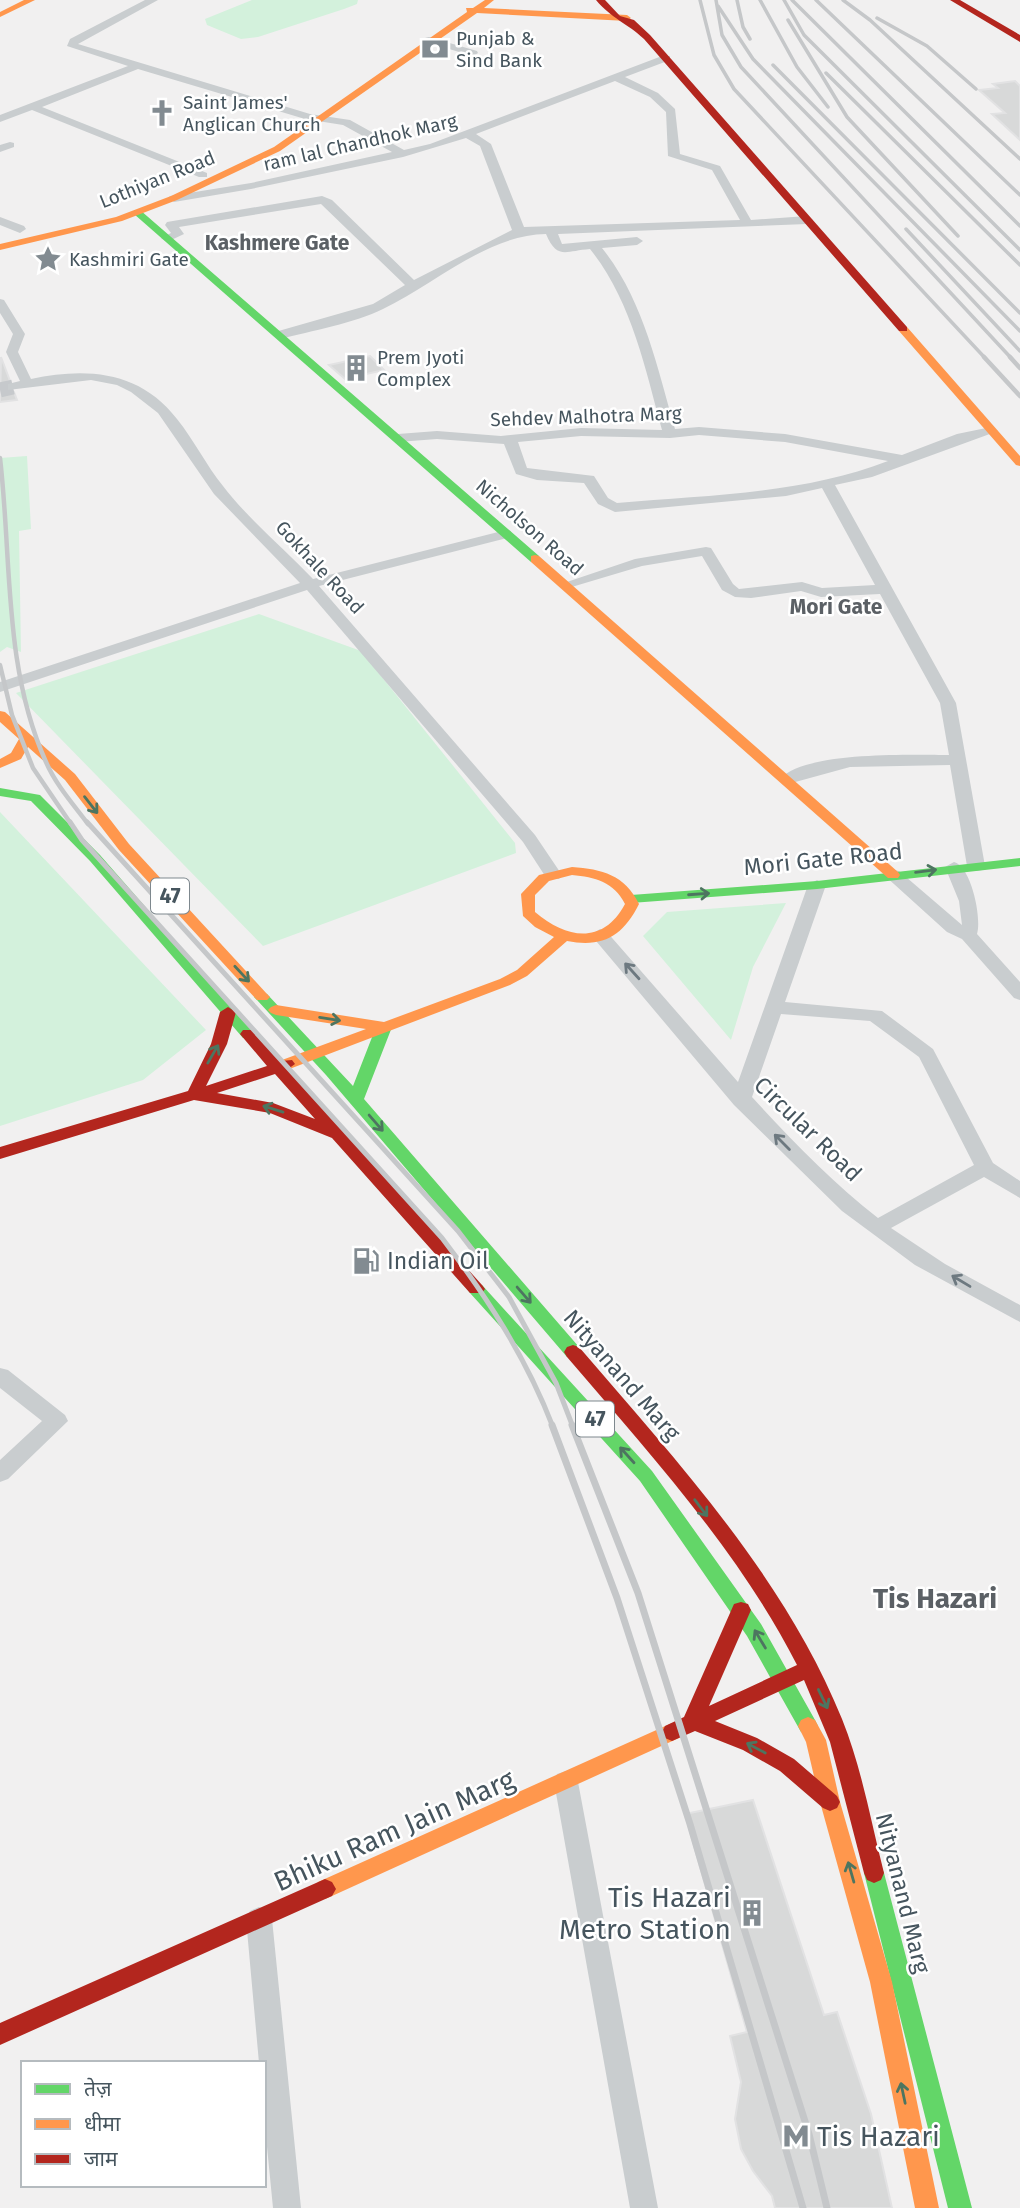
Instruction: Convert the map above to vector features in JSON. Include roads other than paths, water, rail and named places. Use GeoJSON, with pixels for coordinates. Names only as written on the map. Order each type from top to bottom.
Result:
{"type":"FeatureCollection","features":[{"type":"Feature","properties":{"kind":"main road"},"geometry":{"type":"LineString","coordinates":[[0,5],[5,0]]}},
{"type":"Feature","properties":{"kind":"main road"},"geometry":{"type":"LineString","coordinates":[[0,5],[21,0]]}},
{"type":"Feature","properties":{"kind":"main road"},"geometry":{"type":"LineString","coordinates":[[0,15],[31,0]]}},
{"type":"Feature","properties":{"kind":"main road","name":"Lothiyan Road"},"geometry":{"type":"LineString","coordinates":[[0,247],[37,236],[89,228],[137,212],[174,198],[277,149],[311,117],[455,7],[473,6],[490,0]]}},
{"type":"Feature","properties":{"kind":"main road"},"geometry":{"type":"LineString","coordinates":[[600,0],[625,19],[666,58],[1020,463]]}},
{"type":"Feature","properties":{"kind":"main road"},"geometry":{"type":"LineString","coordinates":[[614,0],[625,19]]}},
{"type":"Feature","properties":{"kind":"main road"},"geometry":{"type":"LineString","coordinates":[[954,0],[1020,39]]}},
{"type":"Feature","properties":{"kind":"main road"},"geometry":{"type":"LineString","coordinates":[[980,0],[1020,30]]}},
{"type":"Feature","properties":{"kind":"main road"},"geometry":{"type":"LineString","coordinates":[[473,6],[625,19]]}},
{"type":"Feature","properties":{"kind":"main road","name":"Lothiyan Road"},"geometry":{"type":"LineString","coordinates":[[0,235],[20,229],[106,215],[166,194],[268,145],[429,40],[473,6]]}},
{"type":"Feature","properties":{"kind":"main road","name":"Nicholson Road"},"geometry":{"type":"LineString","coordinates":[[137,212],[397,438],[492,538],[565,585],[788,779],[893,875]]}},
{"type":"Feature","properties":{"kind":"main road","name":"Nityanand Marg"},"geometry":{"type":"LineString","coordinates":[[0,715],[26,739],[50,775],[124,847],[356,1099],[658,1451],[762,1589],[824,1700],[842,1748],[960,2208]]}},
{"type":"Feature","properties":{"kind":"main road"},"geometry":{"type":"LineString","coordinates":[[0,764],[16,756],[26,739]]}},
{"type":"Feature","properties":{"kind":"main road"},"geometry":{"type":"LineString","coordinates":[[8,792],[50,775]]}},
{"type":"Feature","properties":{"kind":"main road","name":"Nityanand Marg"},"geometry":{"type":"LineString","coordinates":[[8,792],[35,798],[95,858],[276,1068],[646,1476],[741,1610],[784,1679],[816,1740],[830,1802],[881,1982],[927,2208]]}},
{"type":"Feature","properties":{"kind":"main road"},"geometry":{"type":"LineString","coordinates":[[95,858],[124,847]]}},
{"type":"Feature","properties":{"kind":"main road","name":"Mori Gate Road"},"geometry":{"type":"LineString","coordinates":[[631,899],[817,885],[954,867],[1020,862]]}},
{"type":"Feature","properties":{"kind":"main road"},"geometry":{"type":"LineString","coordinates":[[582,871],[601,874],[618,882],[631,899],[632,910],[626,920],[600,935],[563,936],[538,925],[526,907],[531,888],[553,875],[582,871]]}},
{"type":"Feature","properties":{"kind":"main road"},"geometry":{"type":"LineString","coordinates":[[0,1153],[276,1068],[514,978],[546,954],[563,936]]}},
{"type":"Feature","properties":{"kind":"main road"},"geometry":{"type":"LineString","coordinates":[[276,1010],[384,1027]]}},
{"type":"Feature","properties":{"kind":"main road"},"geometry":{"type":"LineString","coordinates":[[194,1095],[219,1044],[228,1012]]}},
{"type":"Feature","properties":{"kind":"main road"},"geometry":{"type":"LineString","coordinates":[[356,1099],[384,1027]]}},
{"type":"Feature","properties":{"kind":"main road"},"geometry":{"type":"LineString","coordinates":[[194,1095],[272,1108],[336,1134]]}},
{"type":"Feature","properties":{"kind":"main road"},"geometry":{"type":"LineString","coordinates":[[540,1358],[566,1344]]}},
{"type":"Feature","properties":{"kind":"main road"},"geometry":{"type":"LineString","coordinates":[[565,1385],[591,1372]]}},
{"type":"Feature","properties":{"kind":"main road"},"geometry":{"type":"LineString","coordinates":[[741,1610],[692,1721],[750,1744],[787,1765],[830,1802]]}},
{"type":"Feature","properties":{"kind":"main road","name":"Bhiku Ram Jain Marg"},"geometry":{"type":"LineString","coordinates":[[0,2034],[642,1748],[692,1721],[807,1669]]}},
{"type":"Feature","properties":{"kind":"street"},"geometry":{"type":"LineString","coordinates":[[153,0],[119,15],[71,44],[79,50],[140,65],[311,117],[351,124],[402,154]]}},
{"type":"Feature","properties":{"kind":"street"},"geometry":{"type":"LineString","coordinates":[[429,40],[473,53]]}},
{"type":"Feature","properties":{"kind":"street","name":"ram lal Chandhok Marg"},"geometry":{"type":"LineString","coordinates":[[174,198],[402,154],[469,135],[666,58]]}},
{"type":"Feature","properties":{"kind":"street"},"geometry":{"type":"LineString","coordinates":[[0,119],[140,65]]}},
{"type":"Feature","properties":{"kind":"street"},"geometry":{"type":"LineString","coordinates":[[615,77],[654,94],[671,111],[674,156],[691,158],[699,166],[716,169],[747,223]]}},
{"type":"Feature","properties":{"kind":"street"},"geometry":{"type":"LineString","coordinates":[[33,107],[203,175]]}},
{"type":"Feature","properties":{"kind":"street"},"geometry":{"type":"LineString","coordinates":[[469,135],[485,144],[519,231]]}},
{"type":"Feature","properties":{"kind":"street"},"geometry":{"type":"LineString","coordinates":[[167,238],[178,234],[171,225],[322,200],[328,202],[413,286]]}},
{"type":"Feature","properties":{"kind":"street"},"geometry":{"type":"LineString","coordinates":[[0,220],[20,229]]}},
{"type":"Feature","properties":{"kind":"street"},"geometry":{"type":"LineString","coordinates":[[280,335],[377,307],[519,231],[648,229],[807,220]]}},
{"type":"Feature","properties":{"kind":"street"},"geometry":{"type":"LineString","coordinates":[[550,229],[556,247],[637,241]]}},
{"type":"Feature","properties":{"kind":"street"},"geometry":{"type":"LineString","coordinates":[[593,245],[608,261],[639,327],[670,434]]}},
{"type":"Feature","properties":{"kind":"street"},"geometry":{"type":"LineString","coordinates":[[0,303],[19,334],[12,352],[27,383]]}},
{"type":"Feature","properties":{"kind":"street","name":"Gokhale Road"},"geometry":{"type":"LineString","coordinates":[[13,387],[90,376],[124,383],[144,394],[184,435],[218,490],[310,584],[529,839],[553,875]]}},
{"type":"Feature","properties":{"kind":"street","name":"Sehdev Malhotra Marg"},"geometry":{"type":"LineString","coordinates":[[397,438],[437,435],[510,440],[582,432],[670,434],[699,431],[785,438],[900,459]]}},
{"type":"Feature","properties":{"kind":"street"},"geometry":{"type":"LineString","coordinates":[[510,440],[522,471],[537,476],[590,480],[603,501],[615,508],[727,499],[827,484],[867,474],[962,437],[991,431]]}},
{"type":"Feature","properties":{"kind":"street"},"geometry":{"type":"LineString","coordinates":[[827,484],[948,703],[976,866]]}},
{"type":"Feature","properties":{"kind":"street"},"geometry":{"type":"LineString","coordinates":[[0,687],[310,584],[492,538]]}},
{"type":"Feature","properties":{"kind":"street"},"geometry":{"type":"LineString","coordinates":[[565,585],[640,562],[706,551],[727,587],[735,593],[751,594],[802,586],[821,593],[885,589]]}},
{"type":"Feature","properties":{"kind":"street"},"geometry":{"type":"LineString","coordinates":[[788,779],[831,763],[959,760]]}},
{"type":"Feature","properties":{"kind":"street"},"geometry":{"type":"LineString","coordinates":[[954,867],[970,912],[972,927],[968,935]]}},
{"type":"Feature","properties":{"kind":"street"},"geometry":{"type":"LineString","coordinates":[[893,875],[953,928],[968,935],[1020,994]]}},
{"type":"Feature","properties":{"kind":"street"},"geometry":{"type":"LineString","coordinates":[[741,1100],[817,885]]}},
{"type":"Feature","properties":{"kind":"street","name":"Circular Road"},"geometry":{"type":"LineString","coordinates":[[600,935],[741,1100],[813,1173],[877,1227],[936,1266],[1020,1314]]}},
{"type":"Feature","properties":{"kind":"street"},"geometry":{"type":"LineString","coordinates":[[774,1007],[875,1015],[926,1053],[985,1168],[1020,1191]]}},
{"type":"Feature","properties":{"kind":"street"},"geometry":{"type":"LineString","coordinates":[[877,1227],[985,1168]]}},
{"type":"Feature","properties":{"kind":"street"},"geometry":{"type":"LineString","coordinates":[[0,1376],[57,1421],[0,1473]]}},
{"type":"Feature","properties":{"kind":"street"},"geometry":{"type":"LineString","coordinates":[[566,1782],[644,2208]]}},
{"type":"Feature","properties":{"kind":"street"},"geometry":{"type":"LineString","coordinates":[[259,1919],[287,2208]]}},
{"type":"Feature","properties":{"kind":"tunnel"},"geometry":{"type":"LineString","coordinates":[[0,390],[13,387]]}},
{"type":"Feature","properties":{"kind":"railway"},"geometry":{"type":"LineString","coordinates":[[700,0],[714,55],[734,89],[986,359]]}},
{"type":"Feature","properties":{"kind":"railway"},"geometry":{"type":"LineString","coordinates":[[716,0],[722,35],[741,67],[1012,359]]}},
{"type":"Feature","properties":{"kind":"railway"},"geometry":{"type":"LineString","coordinates":[[737,0],[743,27],[750,39]]}},
{"type":"Feature","properties":{"kind":"railway"},"geometry":{"type":"LineString","coordinates":[[760,0],[797,67],[828,107]]}},
{"type":"Feature","properties":{"kind":"railway"},"geometry":{"type":"LineString","coordinates":[[784,0],[804,35],[1020,250]]}},
{"type":"Feature","properties":{"kind":"railway"},"geometry":{"type":"LineString","coordinates":[[792,0],[1020,226]]}},
{"type":"Feature","properties":{"kind":"railway"},"geometry":{"type":"LineString","coordinates":[[816,0],[1020,195]]}},
{"type":"Feature","properties":{"kind":"railway"},"geometry":{"type":"LineString","coordinates":[[843,0],[870,20],[1020,159]]}},
{"type":"Feature","properties":{"kind":"railway"},"geometry":{"type":"LineString","coordinates":[[718,6],[753,59],[1020,331]]}},
{"type":"Feature","properties":{"kind":"railway"},"geometry":{"type":"LineString","coordinates":[[877,18],[927,46],[976,89]]}},
{"type":"Feature","properties":{"kind":"railway"},"geometry":{"type":"LineString","coordinates":[[788,20],[847,117],[958,236]]}},
{"type":"Feature","properties":{"kind":"railway"},"geometry":{"type":"LineString","coordinates":[[773,65],[1020,313]]}},
{"type":"Feature","properties":{"kind":"railway"},"geometry":{"type":"LineString","coordinates":[[826,73],[1020,265]]}},
{"type":"Feature","properties":{"kind":"railway"},"geometry":{"type":"LineString","coordinates":[[906,229],[1020,351]]}},
{"type":"Feature","properties":{"kind":"railway"},"geometry":{"type":"LineString","coordinates":[[984,357],[1020,396]]}},
{"type":"Feature","properties":{"kind":"railway"},"geometry":{"type":"LineString","coordinates":[[1010,357],[1020,368]]}},
{"type":"Feature","properties":{"kind":"railway"},"geometry":{"type":"LineString","coordinates":[[0,458],[11,613],[22,689],[46,762],[65,794],[88,824]]}},
{"type":"Feature","properties":{"kind":"railway"},"geometry":{"type":"LineString","coordinates":[[0,665],[12,715],[33,768],[71,824]]}},
{"type":"Feature","properties":{"kind":"railway"},"geometry":{"type":"LineString","coordinates":[[70,822],[82,840],[442,1238],[504,1328],[531,1376],[553,1427]]}},
{"type":"Feature","properties":{"kind":"railway"},"geometry":{"type":"LineString","coordinates":[[87,822],[458,1231],[509,1297],[556,1383],[573,1427]]}},
{"type":"Feature","properties":{"kind":"railway"},"geometry":{"type":"LineString","coordinates":[[552,1425],[617,1598],[690,1824],[803,2208]]}},
{"type":"Feature","properties":{"kind":"railway"},"geometry":{"type":"LineString","coordinates":[[572,1425],[638,1593],[809,2134],[827,2208]]}},
{"type":"Feature","properties":{"kind":"place","name":"Punjab & Sind Bank"},"geometry":{"type":"Point","coordinates":[435,49]}},
{"type":"Feature","properties":{"kind":"place","name":"Saint James' Anglican Church"},"geometry":{"type":"Point","coordinates":[162,113]}},
{"type":"Feature","properties":{"kind":"place","name":"Kashmiri Gate"},"geometry":{"type":"Point","coordinates":[48,259]}},
{"type":"Feature","properties":{"kind":"place","name":"Prem Jyoti Complex"},"geometry":{"type":"Point","coordinates":[356,368]}},
{"type":"Feature","properties":{"kind":"place","name":"Indian Oil"},"geometry":{"type":"Point","coordinates":[366,1261]}},
{"type":"Feature","properties":{"kind":"place","name":"Tis Hazari Metro Station"},"geometry":{"type":"Point","coordinates":[752,1913]}},
{"type":"Feature","properties":{"kind":"place","name":"Tis Hazari"},"geometry":{"type":"Point","coordinates":[796,2136]}},
{"type":"Feature","properties":{"kind":"district","name":"Kashmere Gate"},"geometry":{"type":"Point","coordinates":[277,243]}},
{"type":"Feature","properties":{"kind":"district","name":"Mori Gate"},"geometry":{"type":"Point","coordinates":[836,607]}},
{"type":"Feature","properties":{"kind":"district","name":"Tis Hazari"},"geometry":{"type":"Point","coordinates":[935,1598]}}]}
